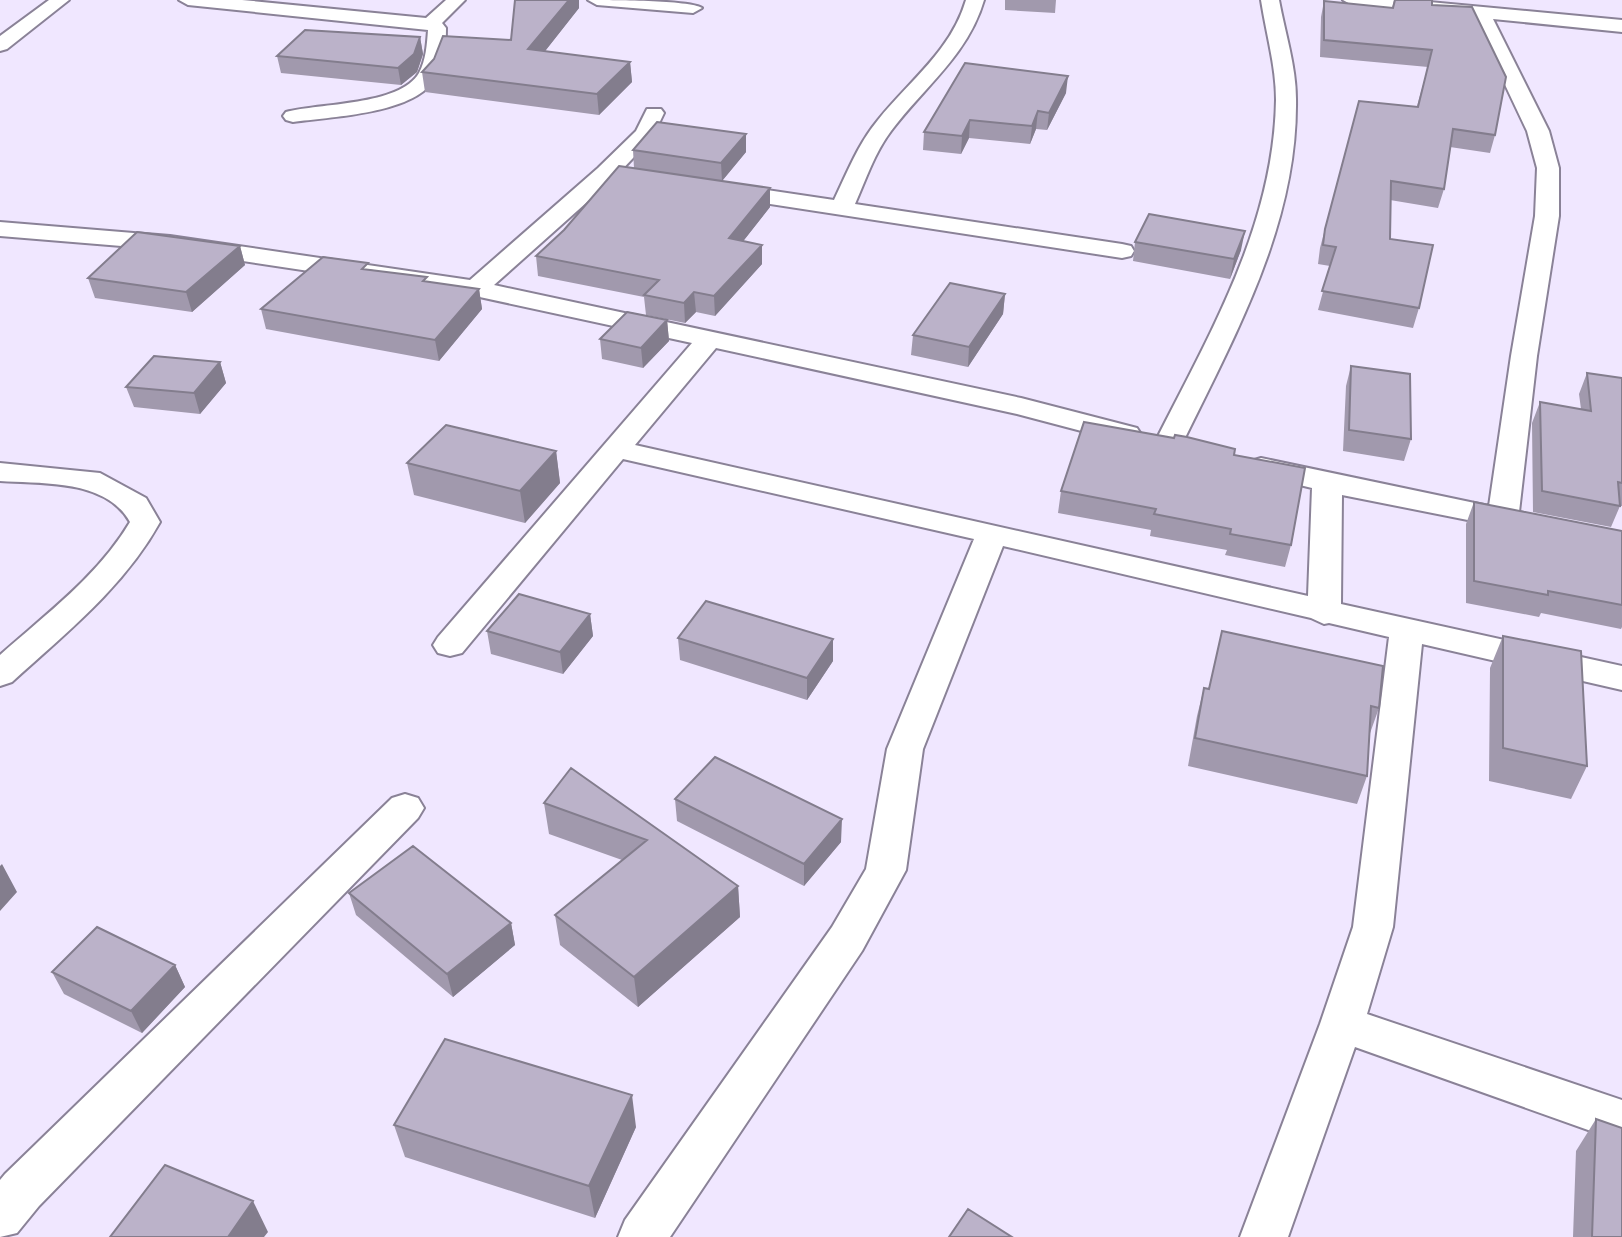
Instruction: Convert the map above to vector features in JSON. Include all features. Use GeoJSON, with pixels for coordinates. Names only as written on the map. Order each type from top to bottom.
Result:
{"type":"FeatureCollection","features":[{"type":"Feature","properties":{"kind":"street"},"geometry":{"type":"LineString","coordinates":[[0,45],[60,0]]}},
{"type":"Feature","properties":{"kind":"street"},"geometry":{"type":"LineString","coordinates":[[188,0],[430,24],[438,28],[437,43],[428,71],[420,84],[382,102],[293,116]]}},
{"type":"Feature","properties":{"kind":"street"},"geometry":{"type":"LineString","coordinates":[[430,24],[456,0]]}},
{"type":"Feature","properties":{"kind":"street"},"geometry":{"type":"LineString","coordinates":[[597,0],[692,8]]}},
{"type":"Feature","properties":{"kind":"street"},"geometry":{"type":"LineString","coordinates":[[842,208],[882,128],[935,70],[972,16],[975,0]]}},
{"type":"Feature","properties":{"kind":"street"},"geometry":{"type":"LineString","coordinates":[[1168,444],[1253,268],[1280,180],[1287,99],[1269,0]]}},
{"type":"Feature","properties":{"kind":"street"},"geometry":{"type":"LineString","coordinates":[[1352,0],[1622,26]]}},
{"type":"Feature","properties":{"kind":"street"},"geometry":{"type":"LineString","coordinates":[[1481,13],[1538,131],[1548,168],[1547,216],[1524,356],[1503,518]]}},
{"type":"Feature","properties":{"kind":"street"},"geometry":{"type":"LineString","coordinates":[[475,288],[606,173],[645,134],[654,113]]}},
{"type":"Feature","properties":{"kind":"street"},"geometry":{"type":"LineString","coordinates":[[606,173],[633,177]]}},
{"type":"Feature","properties":{"kind":"street"},"geometry":{"type":"LineString","coordinates":[[701,187],[1122,251]]}},
{"type":"Feature","properties":{"kind":"street"},"geometry":{"type":"LineString","coordinates":[[0,229],[170,243],[475,288],[1021,406],[1194,451]]}},
{"type":"Feature","properties":{"kind":"street"},"geometry":{"type":"LineString","coordinates":[[450,645],[709,339]]}},
{"type":"Feature","properties":{"kind":"street"},"geometry":{"type":"LineString","coordinates":[[616,449],[1324,613],[1622,678]]}},
{"type":"Feature","properties":{"kind":"street"},"geometry":{"type":"LineString","coordinates":[[1234,460],[1327,483],[1542,526]]}},
{"type":"Feature","properties":{"kind":"street"},"geometry":{"type":"LineString","coordinates":[[0,472],[89,479],[135,504],[145,522],[134,545],[106,576],[0,674]]}},
{"type":"Feature","properties":{"kind":"street"},"geometry":{"type":"LineString","coordinates":[[1324,613],[1327,483]]}},
{"type":"Feature","properties":{"kind":"street"},"geometry":{"type":"LineString","coordinates":[[642,1237],[847,939],[886,870],[905,749],[992,534]]}},
{"type":"Feature","properties":{"kind":"street"},"geometry":{"type":"LineString","coordinates":[[1264,1237],[1342,1024],[1373,927],[1407,631]]}},
{"type":"Feature","properties":{"kind":"street"},"geometry":{"type":"LineString","coordinates":[[0,1217],[22,1191],[143,1073],[405,808]]}},
{"type":"Feature","properties":{"kind":"street"},"geometry":{"type":"LineString","coordinates":[[1342,1024],[1622,1121]]}},
{"type":"Feature","properties":{"kind":"building"},"geometry":{"type":"Polygon","coordinates":[[[515,0],[569,0],[528,49],[630,62],[597,94],[422,72],[434,59],[443,36],[511,40],[515,0]]]}},
{"type":"Feature","properties":{"kind":"building"},"geometry":{"type":"Polygon","coordinates":[[[1395,0],[1432,0],[1432,5],[1472,7],[1506,77],[1495,135],[1453,129],[1444,189],[1391,181],[1390,239],[1433,245],[1419,308],[1322,291],[1336,247],[1323,245],[1325,229],[1359,101],[1418,107],[1432,50],[1324,40],[1324,1],[1393,8],[1395,0]]]}},
{"type":"Feature","properties":{"kind":"building"},"geometry":{"type":"Polygon","coordinates":[[[305,30],[420,37],[414,54],[398,68],[277,56],[305,30]]]}},
{"type":"Feature","properties":{"kind":"building"},"geometry":{"type":"Polygon","coordinates":[[[965,63],[1068,76],[1049,113],[1038,111],[1032,126],[970,120],[962,136],[924,132],[965,63]]]}},
{"type":"Feature","properties":{"kind":"building"},"geometry":{"type":"Polygon","coordinates":[[[657,122],[746,134],[721,163],[633,150],[657,122]]]}},
{"type":"Feature","properties":{"kind":"building"},"geometry":{"type":"Polygon","coordinates":[[[619,166],[770,188],[729,238],[762,245],[714,296],[694,292],[684,303],[644,295],[659,280],[536,256],[564,230],[619,166]]]}},
{"type":"Feature","properties":{"kind":"building"},"geometry":{"type":"Polygon","coordinates":[[[1149,214],[1245,231],[1234,259],[1135,242],[1149,214]]]}},
{"type":"Feature","properties":{"kind":"building"},"geometry":{"type":"Polygon","coordinates":[[[137,232],[240,246],[186,292],[88,278],[137,232]]]}},
{"type":"Feature","properties":{"kind":"building"},"geometry":{"type":"Polygon","coordinates":[[[323,257],[368,263],[362,269],[427,277],[423,281],[479,289],[435,340],[261,309],[323,257]]]}},
{"type":"Feature","properties":{"kind":"building"},"geometry":{"type":"Polygon","coordinates":[[[950,283],[1005,294],[969,347],[913,335],[950,283]]]}},
{"type":"Feature","properties":{"kind":"building"},"geometry":{"type":"Polygon","coordinates":[[[627,312],[667,320],[641,348],[600,339],[627,312]]]}},
{"type":"Feature","properties":{"kind":"building"},"geometry":{"type":"Polygon","coordinates":[[[154,356],[220,362],[194,393],[126,387],[154,356]]]}},
{"type":"Feature","properties":{"kind":"building"},"geometry":{"type":"Polygon","coordinates":[[[1351,366],[1410,374],[1411,439],[1349,430],[1351,366]]]}},
{"type":"Feature","properties":{"kind":"building"},"geometry":{"type":"Polygon","coordinates":[[[1587,373],[1622,378],[1622,483],[1618,482],[1620,506],[1542,491],[1540,402],[1591,411],[1587,373]]]}},
{"type":"Feature","properties":{"kind":"building"},"geometry":{"type":"Polygon","coordinates":[[[1084,422],[1174,438],[1175,435],[1187,437],[1235,449],[1234,455],[1305,468],[1291,545],[1230,534],[1231,529],[1154,514],[1156,509],[1061,491],[1084,422]]]}},
{"type":"Feature","properties":{"kind":"building"},"geometry":{"type":"Polygon","coordinates":[[[446,425],[556,451],[520,491],[407,463],[446,425]]]}},
{"type":"Feature","properties":{"kind":"building"},"geometry":{"type":"Polygon","coordinates":[[[1474,502],[1622,531],[1622,605],[1474,581],[1474,502]]]}},
{"type":"Feature","properties":{"kind":"building"},"geometry":{"type":"Polygon","coordinates":[[[519,594],[590,614],[560,652],[487,631],[519,594]]]}},
{"type":"Feature","properties":{"kind":"building"},"geometry":{"type":"Polygon","coordinates":[[[706,601],[833,639],[807,678],[678,638],[706,601]]]}},
{"type":"Feature","properties":{"kind":"building"},"geometry":{"type":"Polygon","coordinates":[[[1222,631],[1383,666],[1379,708],[1371,706],[1367,776],[1195,738],[1204,688],[1209,689],[1222,631]]]}},
{"type":"Feature","properties":{"kind":"building"},"geometry":{"type":"Polygon","coordinates":[[[1503,636],[1581,651],[1587,766],[1503,748],[1503,636]]]}},
{"type":"Feature","properties":{"kind":"building"},"geometry":{"type":"Polygon","coordinates":[[[715,757],[842,819],[804,864],[675,799],[715,757]]]}},
{"type":"Feature","properties":{"kind":"building"},"geometry":{"type":"Polygon","coordinates":[[[571,768],[738,886],[634,977],[555,915],[647,840],[544,803],[571,768]]]}},
{"type":"Feature","properties":{"kind":"building"},"geometry":{"type":"Polygon","coordinates":[[[413,846],[511,923],[447,974],[349,893],[413,846]]]}},
{"type":"Feature","properties":{"kind":"building"},"geometry":{"type":"Polygon","coordinates":[[[97,927],[175,965],[131,1011],[52,972],[97,927]]]}},
{"type":"Feature","properties":{"kind":"building"},"geometry":{"type":"Polygon","coordinates":[[[445,1039],[632,1095],[589,1186],[394,1125],[445,1039]]]}},
{"type":"Feature","properties":{"kind":"building"},"geometry":{"type":"Polygon","coordinates":[[[1596,1119],[1622,1128],[1622,1237],[1592,1237],[1596,1119]]]}},
{"type":"Feature","properties":{"kind":"building"},"geometry":{"type":"Polygon","coordinates":[[[165,1165],[253,1201],[228,1237],[110,1237],[165,1165]]]}},
{"type":"Feature","properties":{"kind":"building"},"geometry":{"type":"Polygon","coordinates":[[[968,1209],[1012,1237],[949,1237],[968,1209]]]}}]}
